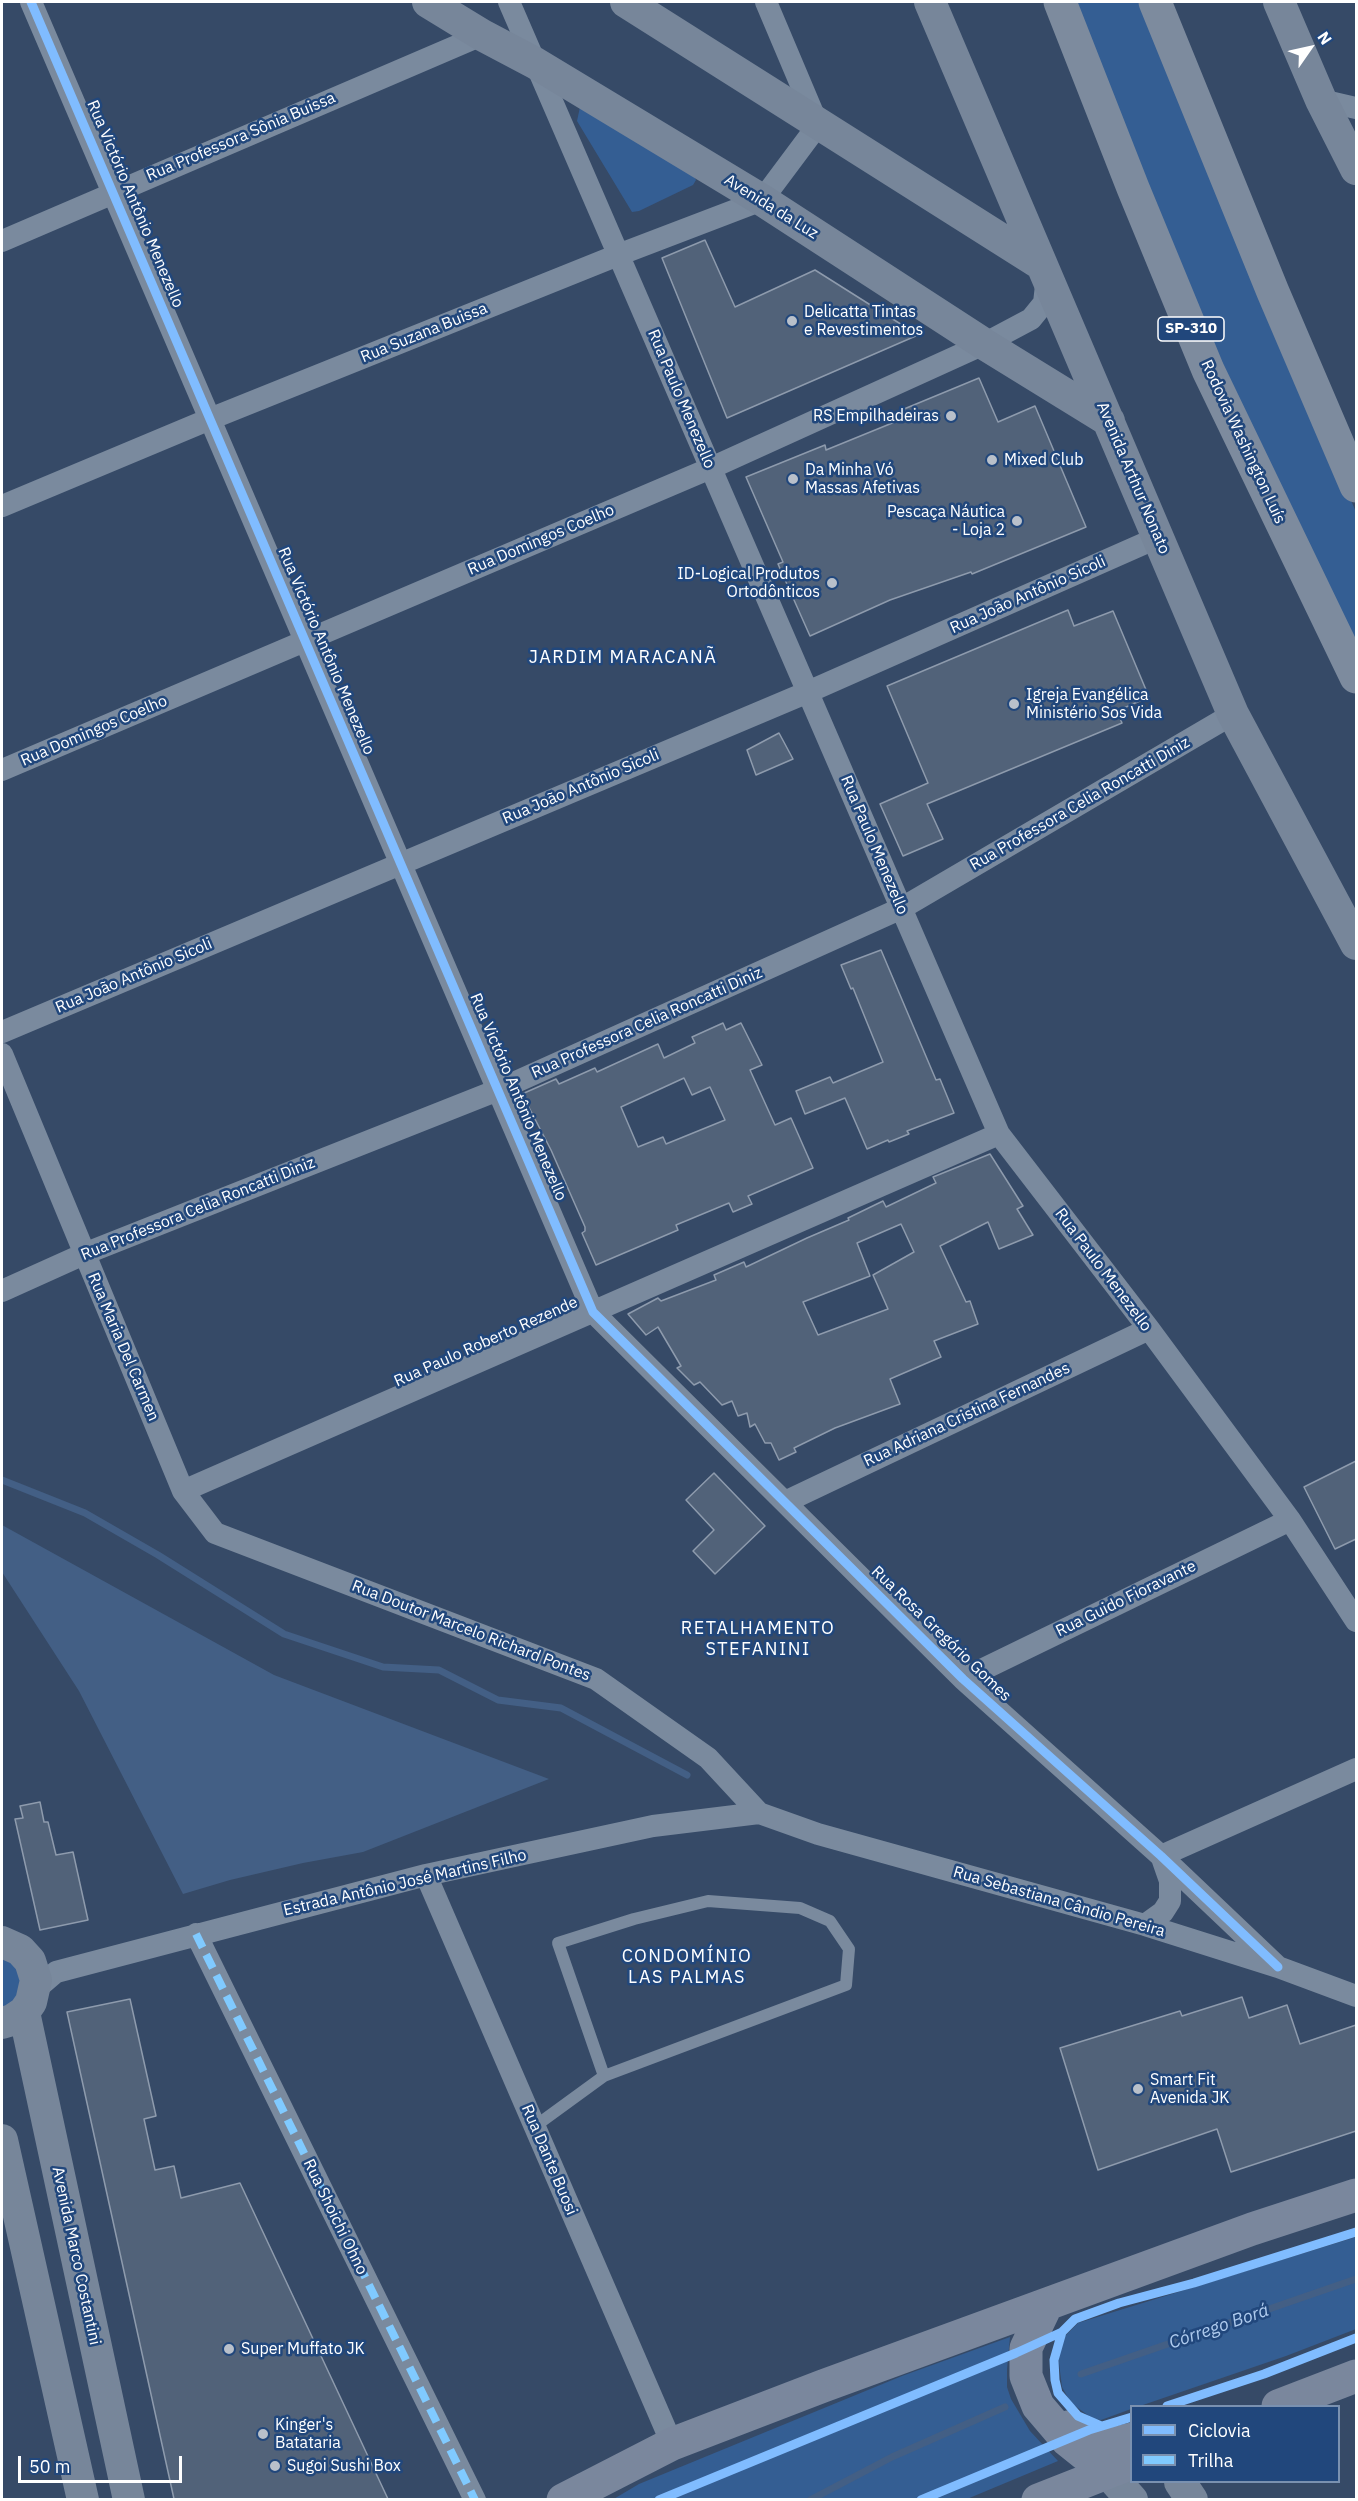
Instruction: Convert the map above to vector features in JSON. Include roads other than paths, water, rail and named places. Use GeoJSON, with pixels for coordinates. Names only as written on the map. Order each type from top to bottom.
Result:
{"type":"FeatureCollection","features":[{"type":"Feature","properties":{"kind":"highway","name":"Rodovia Washington Luís"},"geometry":{"type":"LineString","coordinates":[[1060,2],[1208,370],[1356,677]]}},
{"type":"Feature","properties":{"kind":"highway"},"geometry":{"type":"LineString","coordinates":[[1155,2],[1356,486]]}},
{"type":"Feature","properties":{"kind":"main road","name":"Avenida da Luz"},"geometry":{"type":"LineString","coordinates":[[428,2],[535,63],[762,200],[984,344],[1109,421]]}},
{"type":"Feature","properties":{"kind":"main road"},"geometry":{"type":"LineString","coordinates":[[626,2],[1045,270]]}},
{"type":"Feature","properties":{"kind":"main road","name":"Avenida Arthur Nonato"},"geometry":{"type":"LineString","coordinates":[[930,2],[1233,714],[1356,944]]}},
{"type":"Feature","properties":{"kind":"main road"},"geometry":{"type":"LineString","coordinates":[[1279,2],[1321,100],[1356,169]]}},
{"type":"Feature","properties":{"kind":"main road","name":"Avenida Marco Costantini"},"geometry":{"type":"LineString","coordinates":[[20,1970],[129,2499]]}},
{"type":"Feature","properties":{"kind":"main road"},"geometry":{"type":"LineString","coordinates":[[2,2140],[83,2499]]}},
{"type":"Feature","properties":{"kind":"main road"},"geometry":{"type":"LineString","coordinates":[[563,2499],[672,2444],[823,2386],[1252,2229],[1356,2195]]}},
{"type":"Feature","properties":{"kind":"main road"},"geometry":{"type":"LineString","coordinates":[[1047,2304],[1026,2348],[1026,2376],[1038,2406],[1067,2440],[1119,2468],[1132,2499]]}},
{"type":"Feature","properties":{"kind":"main road"},"geometry":{"type":"LineString","coordinates":[[1281,2405],[1356,2376]]}},
{"type":"Feature","properties":{"kind":"main road"},"geometry":{"type":"LineString","coordinates":[[1035,2399],[1078,2435],[1098,2442],[1114,2444],[1130,2439]]}},
{"type":"Feature","properties":{"kind":"main road"},"geometry":{"type":"LineString","coordinates":[[1038,2499],[1119,2468]]}},
{"type":"Feature","properties":{"kind":"main road"},"geometry":{"type":"LineString","coordinates":[[1181,2483],[1192,2499]]}},
{"type":"Feature","properties":{"kind":"street","name":"Rua Victório Antônio Menezello"},"geometry":{"type":"LineString","coordinates":[[32,2],[593,1312]]}},
{"type":"Feature","properties":{"kind":"street","name":"Rua Paulo Menezello"},"geometry":{"type":"LineString","coordinates":[[509,2],[999,1134],[1149,1329],[1290,1520],[1356,1621]]}},
{"type":"Feature","properties":{"kind":"street"},"geometry":{"type":"LineString","coordinates":[[762,200],[818,125],[766,2]]}},
{"type":"Feature","properties":{"kind":"street","name":"Rua Professora Sônia Buissa"},"geometry":{"type":"LineString","coordinates":[[2,241],[482,34]]}},
{"type":"Feature","properties":{"kind":"street"},"geometry":{"type":"LineString","coordinates":[[1321,100],[1356,108]]}},
{"type":"Feature","properties":{"kind":"street","name":"Rua Suzana Buissa"},"geometry":{"type":"LineString","coordinates":[[2,506],[210,419],[618,255],[762,200]]}},
{"type":"Feature","properties":{"kind":"street","name":"Rua Domingos Coelho"},"geometry":{"type":"LineString","coordinates":[[2,770],[711,468],[984,344],[1031,319],[1044,303],[1045,270]]}},
{"type":"Feature","properties":{"kind":"street","name":"Rua João Antônio Sicoli"},"geometry":{"type":"LineString","coordinates":[[2,1032],[808,692],[1159,537]]}},
{"type":"Feature","properties":{"kind":"street","name":"Rua Professora Celia Roncatti Diniz"},"geometry":{"type":"LineString","coordinates":[[2,1291],[84,1254],[498,1090],[902,908],[1233,714]]}},
{"type":"Feature","properties":{"kind":"street","name":"Rua Maria Del Carmen"},"geometry":{"type":"LineString","coordinates":[[2,1054],[183,1491],[215,1533]]}},
{"type":"Feature","properties":{"kind":"street","name":"Rua Paulo Roberto Rezende"},"geometry":{"type":"LineString","coordinates":[[183,1491],[999,1134]]}},
{"type":"Feature","properties":{"kind":"street","name":"Rua Rosa Gregório Gomes"},"geometry":{"type":"LineString","coordinates":[[593,1312],[963,1678],[1161,1856],[1278,1967]]}},
{"type":"Feature","properties":{"kind":"street","name":"Rua Adriana Cristina Fernandes"},"geometry":{"type":"LineString","coordinates":[[785,1502],[1149,1329]]}},
{"type":"Feature","properties":{"kind":"street","name":"Rua Guido Fioravante"},"geometry":{"type":"LineString","coordinates":[[963,1678],[1290,1520]]}},
{"type":"Feature","properties":{"kind":"street","name":"Rua Doutor Marcelo Richard Pontes"},"geometry":{"type":"LineString","coordinates":[[215,1533],[596,1679],[708,1758],[759,1814]]}},
{"type":"Feature","properties":{"kind":"street"},"geometry":{"type":"LineString","coordinates":[[1145,1925],[1163,1912],[1170,1901],[1170,1881],[1161,1856],[1356,1769]]}},
{"type":"Feature","properties":{"kind":"street","name":"Estrada Antônio José Martins Filho"},"geometry":{"type":"LineString","coordinates":[[20,1970],[196,1934],[426,1875],[653,1826],[759,1814]]}},
{"type":"Feature","properties":{"kind":"street","name":"Rua Sebastiana Cândio Pereira"},"geometry":{"type":"LineString","coordinates":[[759,1814],[819,1834],[1145,1925],[1278,1967],[1356,1996]]}},
{"type":"Feature","properties":{"kind":"street","name":"Rua Dante Buosi"},"geometry":{"type":"LineString","coordinates":[[426,1875],[672,2444]]}},
{"type":"Feature","properties":{"kind":"street","name":"Rua Shoichi Ohno"},"geometry":{"type":"LineString","coordinates":[[196,1934],[475,2499]]}},
{"type":"Feature","properties":{"kind":"lane"},"geometry":{"type":"LineString","coordinates":[[534,2127],[604,2076],[846,1984],[849,1949],[830,1921],[800,1908],[708,1901],[634,1919],[558,1943],[604,2076]]}},
{"type":"Feature","properties":{"kind":"waterway"},"geometry":{"type":"LineString","coordinates":[[2,1480],[85,1513],[158,1555],[284,1634],[383,1667],[439,1670],[498,1700],[561,1708],[687,1775]]}},
{"type":"Feature","properties":{"kind":"waterway","name":"Córrego Borá"},"geometry":{"type":"LineString","coordinates":[[1081,2374],[1356,2279]]}},
{"type":"Feature","properties":{"kind":"waterway","name":"Córrego Borá"},"geometry":{"type":"LineString","coordinates":[[810,2500],[892,2457],[1005,2407]]}},
{"type":"Feature","properties":{"kind":"place","name":"Delicatta Tintas e Revestimentos"},"geometry":{"type":"Point","coordinates":[792,321]}},
{"type":"Feature","properties":{"kind":"place","name":"RS Empilhadeiras"},"geometry":{"type":"Point","coordinates":[951,416]}},
{"type":"Feature","properties":{"kind":"place","name":"Mixed Club"},"geometry":{"type":"Point","coordinates":[992,460]}},
{"type":"Feature","properties":{"kind":"place","name":"Da Minha Vó Massas Afetivas"},"geometry":{"type":"Point","coordinates":[793,479]}},
{"type":"Feature","properties":{"kind":"place","name":"Pescaça Náutica - Loja 2"},"geometry":{"type":"Point","coordinates":[1017,521]}},
{"type":"Feature","properties":{"kind":"place","name":"ID-Logical Produtos Ortodônticos"},"geometry":{"type":"Point","coordinates":[832,583]}},
{"type":"Feature","properties":{"kind":"place","name":"Igreja Evangélica Ministério Sos Vida"},"geometry":{"type":"Point","coordinates":[1014,704]}},
{"type":"Feature","properties":{"kind":"place","name":"Smart Fit Avenida JK"},"geometry":{"type":"Point","coordinates":[1138,2089]}},
{"type":"Feature","properties":{"kind":"place","name":"Super Muffato JK"},"geometry":{"type":"Point","coordinates":[229,2349]}},
{"type":"Feature","properties":{"kind":"place","name":"Kinger's Batataria"},"geometry":{"type":"Point","coordinates":[263,2434]}},
{"type":"Feature","properties":{"kind":"place","name":"Sugoi Sushi Box"},"geometry":{"type":"Point","coordinates":[275,2466]}},
{"type":"Feature","properties":{"kind":"district","name":"JARDIM MARACANÃ"},"geometry":{"type":"Point","coordinates":[623,658]}},
{"type":"Feature","properties":{"kind":"district","name":"RETALHAMENTO STEFANINI"},"geometry":{"type":"Point","coordinates":[758,1639]}},
{"type":"Feature","properties":{"kind":"district","name":"CONDOMÍNIO LAS PALMAS"},"geometry":{"type":"Point","coordinates":[687,1967]}}]}
